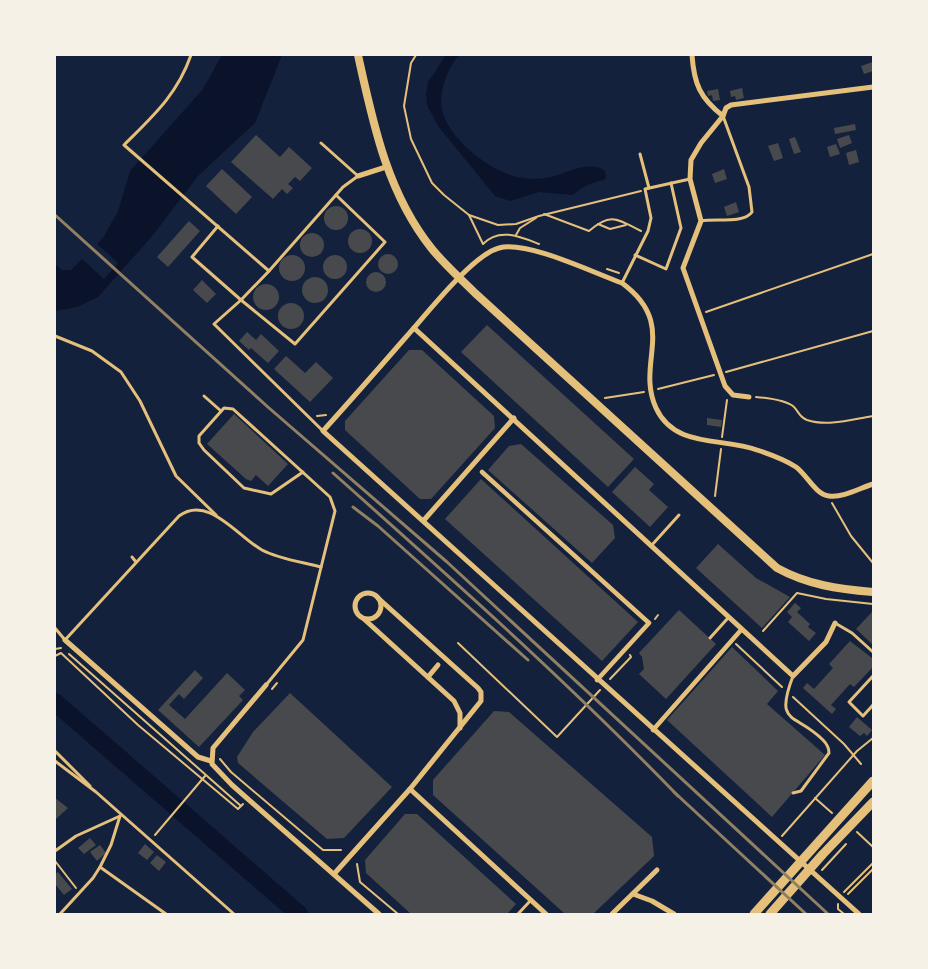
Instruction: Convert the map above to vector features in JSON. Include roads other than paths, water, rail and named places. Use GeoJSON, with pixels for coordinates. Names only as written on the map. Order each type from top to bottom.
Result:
{"type":"FeatureCollection","features":[{"type":"Feature","properties":{"kind":"main road"},"geometry":{"type":"LineString","coordinates":[[754,914],[873,781]]}},
{"type":"Feature","properties":{"kind":"main road"},"geometry":{"type":"LineString","coordinates":[[772,912],[822,854],[873,802]]}},
{"type":"Feature","properties":{"kind":"street"},"geometry":{"type":"LineString","coordinates":[[360,55],[364,81],[386,167],[402,202],[432,249],[460,278],[678,480],[777,568],[797,579],[813,584],[873,592]]}},
{"type":"Feature","properties":{"kind":"street"},"geometry":{"type":"LineString","coordinates":[[692,55],[696,82],[706,102],[723,116]]}},
{"type":"Feature","properties":{"kind":"street"},"geometry":{"type":"LineString","coordinates":[[749,397],[728,392],[699,315],[684,268],[701,221],[690,178],[691,160],[701,143],[723,116],[726,108],[731,104],[873,87]]}},
{"type":"Feature","properties":{"kind":"street"},"geometry":{"type":"LineString","coordinates":[[358,176],[386,167]]}},
{"type":"Feature","properties":{"kind":"street"},"geometry":{"type":"LineString","coordinates":[[859,914],[597,680],[424,520],[323,431],[460,278],[486,254],[498,248],[513,246],[534,251],[622,283],[634,292],[645,306],[652,325],[654,342],[651,391],[656,408],[664,421],[674,430],[699,440],[756,449],[796,467],[822,494],[829,496],[837,497],[873,484]]}},
{"type":"Feature","properties":{"kind":"street"},"geometry":{"type":"LineString","coordinates":[[414,328],[793,676],[826,642],[834,623]]}},
{"type":"Feature","properties":{"kind":"street"},"geometry":{"type":"LineString","coordinates":[[424,520],[514,418]]}},
{"type":"Feature","properties":{"kind":"street"},"geometry":{"type":"LineString","coordinates":[[482,472],[649,623],[597,680]]}},
{"type":"Feature","properties":{"kind":"street"},"geometry":{"type":"LineString","coordinates":[[334,874],[410,789],[478,707],[481,701],[481,692],[378,598],[371,594],[359,597],[356,609],[364,619],[428,676],[458,707],[460,728]]}},
{"type":"Feature","properties":{"kind":"street"},"geometry":{"type":"LineString","coordinates":[[364,619],[372,619],[379,614],[382,606],[378,598]]}},
{"type":"Feature","properties":{"kind":"street"},"geometry":{"type":"LineString","coordinates":[[653,730],[742,630]]}},
{"type":"Feature","properties":{"kind":"street"},"geometry":{"type":"LineString","coordinates":[[66,640],[198,757],[211,761],[221,775],[379,914]]}},
{"type":"Feature","properties":{"kind":"street"},"geometry":{"type":"LineString","coordinates":[[428,676],[438,665]]}},
{"type":"Feature","properties":{"kind":"street"},"geometry":{"type":"LineString","coordinates":[[211,761],[213,748],[216,743],[266,685]]}},
{"type":"Feature","properties":{"kind":"street"},"geometry":{"type":"LineString","coordinates":[[410,789],[546,914]]}},
{"type":"Feature","properties":{"kind":"street"},"geometry":{"type":"LineString","coordinates":[[612,914],[656,870]]}},
{"type":"Feature","properties":{"kind":"street"},"geometry":{"type":"LineString","coordinates":[[633,894],[652,901],[674,914]]}},
{"type":"Feature","properties":{"kind":"lane"},"geometry":{"type":"LineString","coordinates":[[191,55],[179,83],[166,104],[124,145],[269,272]]}},
{"type":"Feature","properties":{"kind":"lane"},"geometry":{"type":"LineString","coordinates":[[701,221],[747,217],[752,212],[749,187],[723,116]]}},
{"type":"Feature","properties":{"kind":"lane"},"geometry":{"type":"LineString","coordinates":[[321,143],[358,176],[336,195],[269,272],[214,324],[323,431]]}},
{"type":"Feature","properties":{"kind":"lane"},"geometry":{"type":"LineString","coordinates":[[622,283],[648,231],[651,218],[648,189],[640,154]]}},
{"type":"Feature","properties":{"kind":"lane"},"geometry":{"type":"LineString","coordinates":[[648,189],[690,178]]}},
{"type":"Feature","properties":{"kind":"lane"},"geometry":{"type":"LineString","coordinates":[[635,256],[666,268],[681,228],[672,183]]}},
{"type":"Feature","properties":{"kind":"lane"},"geometry":{"type":"LineString","coordinates":[[218,226],[192,257],[295,344],[384,242],[336,195]]}},
{"type":"Feature","properties":{"kind":"lane"},"geometry":{"type":"LineString","coordinates":[[55,336],[92,351],[121,372],[140,401],[176,476],[218,517],[262,550],[321,567]]}},
{"type":"Feature","properties":{"kind":"lane"},"geometry":{"type":"LineString","coordinates":[[204,396],[221,412]]}},
{"type":"Feature","properties":{"kind":"lane"},"geometry":{"type":"LineString","coordinates":[[266,685],[303,640],[335,512],[330,497],[303,472],[234,409],[224,408],[199,436],[199,443],[244,488],[271,494],[303,472]]}},
{"type":"Feature","properties":{"kind":"lane"},"geometry":{"type":"LineString","coordinates":[[55,628],[66,640],[184,512],[198,509],[218,517]]}},
{"type":"Feature","properties":{"kind":"lane"},"geometry":{"type":"LineString","coordinates":[[651,546],[679,515]]}},
{"type":"Feature","properties":{"kind":"lane"},"geometry":{"type":"LineString","coordinates":[[132,557],[136,562]]}},
{"type":"Feature","properties":{"kind":"lane"},"geometry":{"type":"LineString","coordinates":[[710,638],[728,618]]}},
{"type":"Feature","properties":{"kind":"lane"},"geometry":{"type":"LineString","coordinates":[[834,623],[852,633],[873,652]]}},
{"type":"Feature","properties":{"kind":"lane"},"geometry":{"type":"LineString","coordinates":[[793,676],[788,692],[787,713],[790,718],[815,732],[830,748],[828,758],[800,791],[793,793]]}},
{"type":"Feature","properties":{"kind":"lane"},"geometry":{"type":"LineString","coordinates":[[873,676],[848,702],[863,716],[873,705]]}},
{"type":"Feature","properties":{"kind":"lane"},"geometry":{"type":"LineString","coordinates":[[55,752],[120,816],[234,914]]}},
{"type":"Feature","properties":{"kind":"lane"},"geometry":{"type":"LineString","coordinates":[[55,761],[96,792]]}},
{"type":"Feature","properties":{"kind":"lane"},"geometry":{"type":"LineString","coordinates":[[55,851],[76,836],[120,816]]}},
{"type":"Feature","properties":{"kind":"lane"},"geometry":{"type":"LineString","coordinates":[[60,914],[93,878],[100,867],[111,845],[120,816]]}},
{"type":"Feature","properties":{"kind":"lane"},"geometry":{"type":"LineString","coordinates":[[100,867],[166,914]]}},
{"type":"Feature","properties":{"kind":"lane"},"geometry":{"type":"LineString","coordinates":[[518,914],[531,900]]}},
{"type":"Feature","properties":{"kind":"water"},"geometry":{"type":"Polygon","coordinates":[[[222,55],[282,55],[255,123],[198,176],[153,235],[98,297],[77,307],[55,311],[55,264],[62,270],[71,270],[103,238],[118,211],[130,171],[203,89],[222,55]]]}},
{"type":"Feature","properties":{"kind":"water"},"geometry":{"type":"Polygon","coordinates":[[[446,55],[459,55],[445,80],[441,102],[442,109],[453,132],[474,154],[499,170],[523,178],[546,178],[576,168],[591,166],[605,171],[606,179],[587,185],[572,195],[539,192],[510,201],[495,196],[438,126],[427,105],[428,82],[446,55]]]}},
{"type":"Feature","properties":{"kind":"waterway"},"geometry":{"type":"LineString","coordinates":[[55,702],[299,914]]}},
{"type":"Feature","properties":{"kind":"railway"},"geometry":{"type":"LineString","coordinates":[[55,215],[269,408],[447,562],[828,914]]}},
{"type":"Feature","properties":{"kind":"railway"},"geometry":{"type":"LineString","coordinates":[[333,473],[552,672],[678,796]]}},
{"type":"Feature","properties":{"kind":"railway"},"geometry":{"type":"LineString","coordinates":[[353,507],[378,526],[528,660]]}},
{"type":"Feature","properties":{"kind":"railway"},"geometry":{"type":"LineString","coordinates":[[674,792],[806,914]]}}]}
